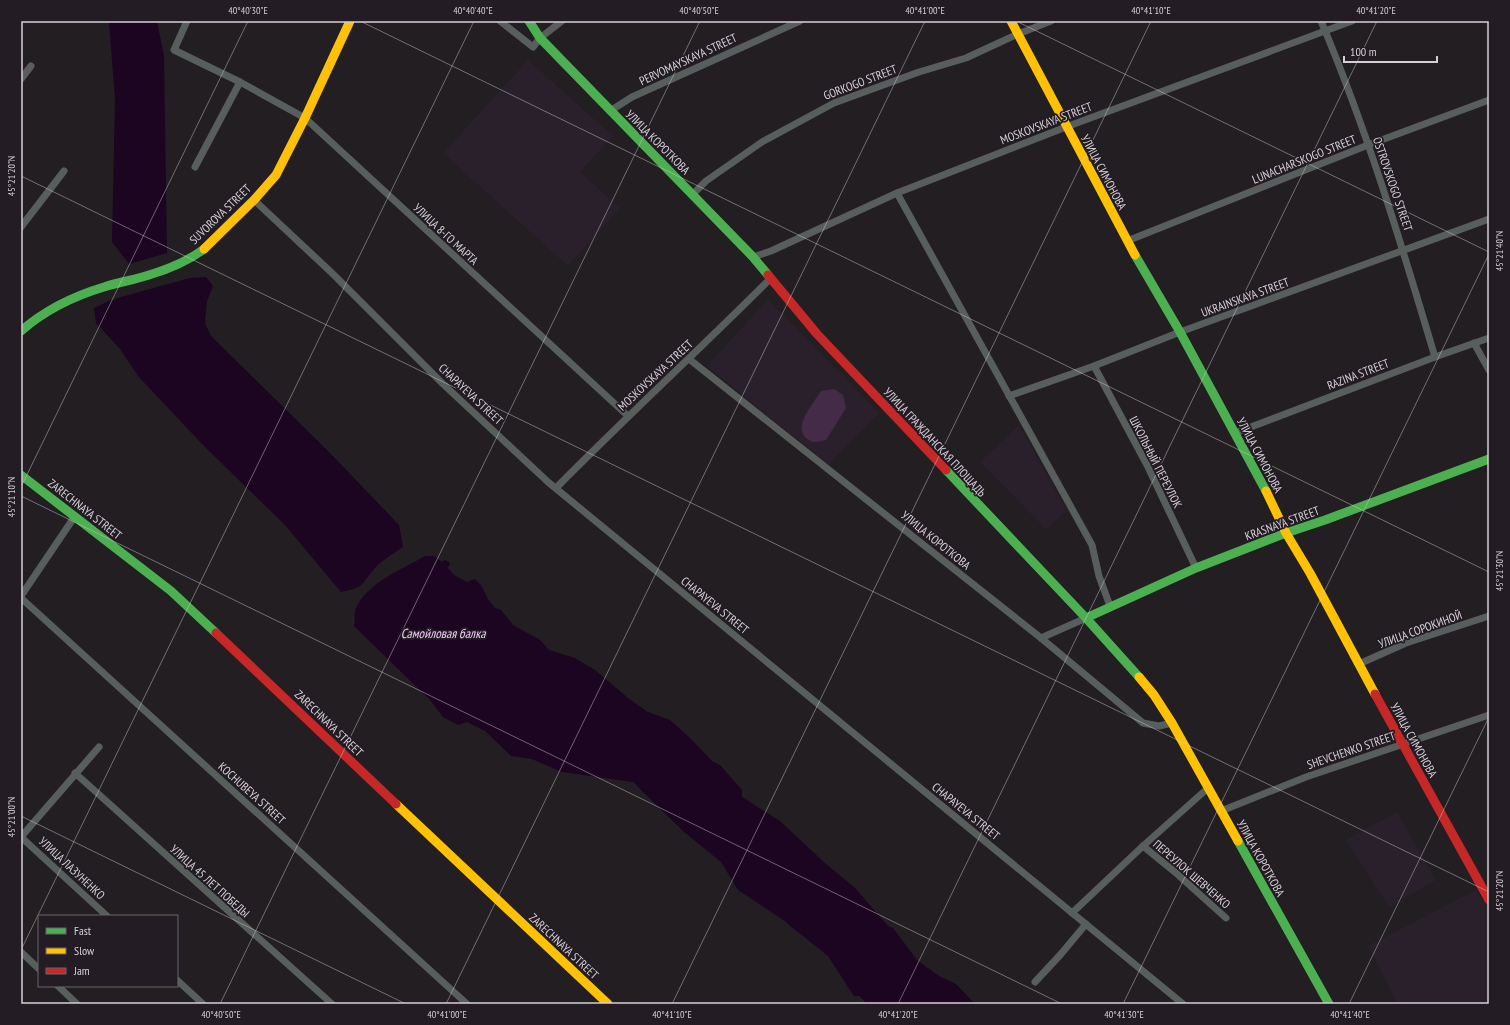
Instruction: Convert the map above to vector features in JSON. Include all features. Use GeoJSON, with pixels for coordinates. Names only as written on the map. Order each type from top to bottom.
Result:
{"type":"FeatureCollection","features":[{"type":"Feature","properties":{"kind":"street","name":"УЛИЦА 8-ГО МАРТА"},"geometry":{"type":"LineString","coordinates":[[187,21],[174,50],[240,82],[305,118],[628,416]]}},
{"type":"Feature","properties":{"kind":"street","name":"SUVOROVA STREET"},"geometry":{"type":"LineString","coordinates":[[21,331],[36,318],[74,297],[106,286],[150,274],[190,259],[208,246],[254,200],[276,175],[305,118],[350,21]]}},
{"type":"Feature","properties":{"kind":"street"},"geometry":{"type":"LineString","coordinates":[[500,21],[533,47],[540,38],[562,21]]}},
{"type":"Feature","properties":{"kind":"street","name":"УЛИЦА КОРОТКОВА"},"geometry":{"type":"LineString","coordinates":[[529,21],[540,38],[693,194],[771,278]]}},
{"type":"Feature","properties":{"kind":"street","name":"PERVOMAYSKAYA STREET"},"geometry":{"type":"LineString","coordinates":[[610,111],[632,97],[800,21]]}},
{"type":"Feature","properties":{"kind":"street","name":"УЛИЦА СИМОНОВА"},"geometry":{"type":"LineString","coordinates":[[1011,21],[1127,241],[1180,332],[1235,433],[1286,533],[1489,900]]}},
{"type":"Feature","properties":{"kind":"street","name":"GORKOGO STREET"},"geometry":{"type":"LineString","coordinates":[[693,194],[706,181],[762,142],[834,103],[919,72],[966,58],[1018,34],[1051,21]]}},
{"type":"Feature","properties":{"kind":"street","name":"OSTROVSKOGO STREET"},"geometry":{"type":"LineString","coordinates":[[1321,21],[1368,145],[1403,250],[1435,357]]}},
{"type":"Feature","properties":{"kind":"street","name":"MOSKOVSKAYA STREET"},"geometry":{"type":"LineString","coordinates":[[753,257],[777,248],[897,193],[1066,126],[1352,21]]}},
{"type":"Feature","properties":{"kind":"street"},"geometry":{"type":"LineString","coordinates":[[21,79],[31,66]]}},
{"type":"Feature","properties":{"kind":"street"},"geometry":{"type":"LineString","coordinates":[[196,167],[240,82]]}},
{"type":"Feature","properties":{"kind":"street","name":"LUNACHARSKOGO STREET"},"geometry":{"type":"LineString","coordinates":[[1127,241],[1368,145],[1489,100]]}},
{"type":"Feature","properties":{"kind":"street"},"geometry":{"type":"LineString","coordinates":[[21,226],[64,171]]}},
{"type":"Feature","properties":{"kind":"street"},"geometry":{"type":"LineString","coordinates":[[897,193],[1092,545],[1099,576],[1110,606]]}},
{"type":"Feature","properties":{"kind":"street","name":"CHAPAYEVA STREET"},"geometry":{"type":"LineString","coordinates":[[254,200],[333,274],[442,383],[556,488],[1183,1004]]}},
{"type":"Feature","properties":{"kind":"street","name":"UKRAINSKAYA STREET"},"geometry":{"type":"LineString","coordinates":[[1010,396],[1489,219]]}},
{"type":"Feature","properties":{"kind":"street","name":"MOSKOVSKAYA STREET"},"geometry":{"type":"LineString","coordinates":[[556,488],[771,278]]}},
{"type":"Feature","properties":{"kind":"street","name":"УЛИЦА ГРАЖДАНСКАЯ ПЛОЩАДЬ"},"geometry":{"type":"LineString","coordinates":[[771,278],[817,334],[1086,618]]}},
{"type":"Feature","properties":{"kind":"street","name":"RAZINA STREET"},"geometry":{"type":"LineString","coordinates":[[1235,433],[1489,338]]}},
{"type":"Feature","properties":{"kind":"street"},"geometry":{"type":"LineString","coordinates":[[1474,343],[1489,370]]}},
{"type":"Feature","properties":{"kind":"street","name":"УЛИЦА КОРОТКОВА"},"geometry":{"type":"LineString","coordinates":[[689,359],[1041,638],[1144,723],[1159,726],[1172,723]]}},
{"type":"Feature","properties":{"kind":"street","name":"ШКОЛЬНЫЙ ПЕРЕУЛОК"},"geometry":{"type":"LineString","coordinates":[[1094,366],[1147,465],[1196,568]]}},
{"type":"Feature","properties":{"kind":"street","name":"KRASNAYA STREET"},"geometry":{"type":"LineString","coordinates":[[1086,618],[1196,568],[1286,533],[1489,459]]}},
{"type":"Feature","properties":{"kind":"street","name":"ZARECHNAYA STREET"},"geometry":{"type":"LineString","coordinates":[[21,475],[171,591],[268,681],[608,1004]]}},
{"type":"Feature","properties":{"kind":"street"},"geometry":{"type":"LineString","coordinates":[[21,597],[75,516]]}},
{"type":"Feature","properties":{"kind":"street","name":"KOCHUBEYA STREET"},"geometry":{"type":"LineString","coordinates":[[21,597],[467,1004]]}},
{"type":"Feature","properties":{"kind":"street","name":"УЛИЦА СОРОКИНОЙ"},"geometry":{"type":"LineString","coordinates":[[1359,664],[1406,643],[1489,616]]}},
{"type":"Feature","properties":{"kind":"street"},"geometry":{"type":"LineString","coordinates":[[1041,638],[1086,618]]}},
{"type":"Feature","properties":{"kind":"street","name":"УЛИЦА КОРОТКОВА"},"geometry":{"type":"LineString","coordinates":[[1086,618],[1154,695],[1172,723],[1278,914],[1330,1004]]}},
{"type":"Feature","properties":{"kind":"street","name":"SHEVCHENKO STREET"},"geometry":{"type":"LineString","coordinates":[[1222,811],[1306,777],[1489,716]]}},
{"type":"Feature","properties":{"kind":"street"},"geometry":{"type":"LineString","coordinates":[[21,837],[99,747]]}},
{"type":"Feature","properties":{"kind":"street","name":"УЛИЦА 45 ЛЕТ ПОБЕДЫ"},"geometry":{"type":"LineString","coordinates":[[75,773],[332,1004]]}},
{"type":"Feature","properties":{"kind":"street"},"geometry":{"type":"LineString","coordinates":[[1072,913],[1143,846],[1208,788]]}},
{"type":"Feature","properties":{"kind":"street","name":"УЛИЦА ЛАЗУНЕНКО"},"geometry":{"type":"LineString","coordinates":[[21,837],[106,915]]}},
{"type":"Feature","properties":{"kind":"street","name":"ПЕРЕУЛОК ШЕВЧЕНКО"},"geometry":{"type":"LineString","coordinates":[[1143,846],[1176,873],[1226,918]]}},
{"type":"Feature","properties":{"kind":"street"},"geometry":{"type":"LineString","coordinates":[[1034,982],[1062,954],[1086,924]]}},
{"type":"Feature","properties":{"kind":"street"},"geometry":{"type":"LineString","coordinates":[[21,952],[38,968]]}},
{"type":"Feature","properties":{"kind":"street"},"geometry":{"type":"LineString","coordinates":[[178,981],[203,1004]]}},
{"type":"Feature","properties":{"kind":"street"},"geometry":{"type":"LineString","coordinates":[[59,987],[77,1004]]}},
{"type":"Feature","properties":{"kind":"shaded area"},"geometry":{"type":"Polygon","coordinates":[[[528,60],[613,136],[580,172],[620,208],[568,266],[443,153],[528,60]]]}},
{"type":"Feature","properties":{"kind":"shaded area"},"geometry":{"type":"Polygon","coordinates":[[[768,299],[879,413],[828,465],[707,366],[768,299]]]}},
{"type":"Feature","properties":{"kind":"shaded area"},"geometry":{"type":"Polygon","coordinates":[[[834,389],[843,395],[846,408],[826,440],[812,442],[805,437],[802,432],[803,420],[821,391],[834,389]]]}},
{"type":"Feature","properties":{"kind":"shaded area"},"geometry":{"type":"Polygon","coordinates":[[[1019,425],[1067,511],[1046,529],[980,462],[1019,425]]]}},
{"type":"Feature","properties":{"kind":"shaded area"},"geometry":{"type":"Polygon","coordinates":[[[1397,812],[1436,880],[1389,907],[1346,840],[1397,812]]]}},
{"type":"Feature","properties":{"kind":"shaded area"},"geometry":{"type":"Polygon","coordinates":[[[1476,890],[1489,910],[1489,995],[1482,1004],[1398,1004],[1368,946],[1476,890]]]}},
{"type":"Feature","properties":{"kind":"water"},"geometry":{"type":"Polygon","coordinates":[[[109,21],[157,21],[164,56],[167,253],[129,264],[112,242],[115,100],[109,21]]]}},
{"type":"Feature","properties":{"kind":"water"},"geometry":{"type":"Polygon","coordinates":[[[206,277],[213,286],[207,301],[205,323],[211,336],[330,453],[399,525],[403,547],[378,565],[364,582],[355,589],[341,592],[285,525],[203,445],[138,376],[120,349],[96,323],[94,308],[111,300],[190,278],[206,277]]]}},
{"type":"Feature","properties":{"kind":"water","name":"Самойловая балка"},"geometry":{"type":"Polygon","coordinates":[[[425,556],[434,556],[442,562],[445,560],[450,563],[448,568],[454,575],[467,582],[475,579],[481,585],[488,599],[495,608],[501,610],[513,625],[540,640],[549,650],[575,658],[595,670],[628,698],[648,712],[670,720],[712,761],[720,765],[742,790],[742,797],[780,821],[826,864],[855,888],[888,926],[893,928],[917,960],[939,976],[956,984],[975,1004],[867,1004],[859,996],[854,996],[828,956],[783,920],[738,890],[721,862],[683,831],[633,782],[562,772],[532,759],[511,756],[485,731],[467,722],[458,725],[443,717],[431,701],[354,626],[355,611],[360,601],[375,585],[425,556]]]}},
{"type":"Feature","properties":{"kind":"traffic: fast"},"geometry":{"type":"LineString","coordinates":[[529,21],[540,38],[753,257],[768,275]]}},
{"type":"Feature","properties":{"kind":"traffic: fast"},"geometry":{"type":"LineString","coordinates":[[21,331],[30,323],[50,310],[71,299],[104,287],[164,270],[185,261],[204,249]]}},
{"type":"Feature","properties":{"kind":"traffic: fast"},"geometry":{"type":"LineString","coordinates":[[1135,255],[1180,332],[1266,491]]}},
{"type":"Feature","properties":{"kind":"traffic: fast"},"geometry":{"type":"LineString","coordinates":[[1086,618],[1196,568],[1286,533],[1489,459]]}},
{"type":"Feature","properties":{"kind":"traffic: fast"},"geometry":{"type":"LineString","coordinates":[[946,470],[1086,618],[1139,677]]}},
{"type":"Feature","properties":{"kind":"traffic: fast"},"geometry":{"type":"LineString","coordinates":[[21,475],[171,591],[216,633]]}},
{"type":"Feature","properties":{"kind":"traffic: fast"},"geometry":{"type":"LineString","coordinates":[[1238,841],[1329,1004]]}},
{"type":"Feature","properties":{"kind":"traffic: slow"},"geometry":{"type":"LineString","coordinates":[[204,249],[254,200],[276,175],[305,118],[350,21]]}},
{"type":"Feature","properties":{"kind":"traffic: slow"},"geometry":{"type":"LineString","coordinates":[[1011,21],[1135,255]]}},
{"type":"Feature","properties":{"kind":"traffic: slow"},"geometry":{"type":"LineString","coordinates":[[1266,491],[1286,533],[1310,573],[1375,694]]}},
{"type":"Feature","properties":{"kind":"traffic: slow"},"geometry":{"type":"LineString","coordinates":[[1139,677],[1154,695],[1172,723],[1238,841]]}},
{"type":"Feature","properties":{"kind":"traffic: slow"},"geometry":{"type":"LineString","coordinates":[[396,804],[608,1004]]}},
{"type":"Feature","properties":{"kind":"traffic: jam"},"geometry":{"type":"LineString","coordinates":[[768,275],[817,334],[946,470]]}},
{"type":"Feature","properties":{"kind":"traffic: jam"},"geometry":{"type":"LineString","coordinates":[[216,633],[396,804]]}},
{"type":"Feature","properties":{"kind":"traffic: jam"},"geometry":{"type":"LineString","coordinates":[[1375,694],[1489,900]]}}]}
